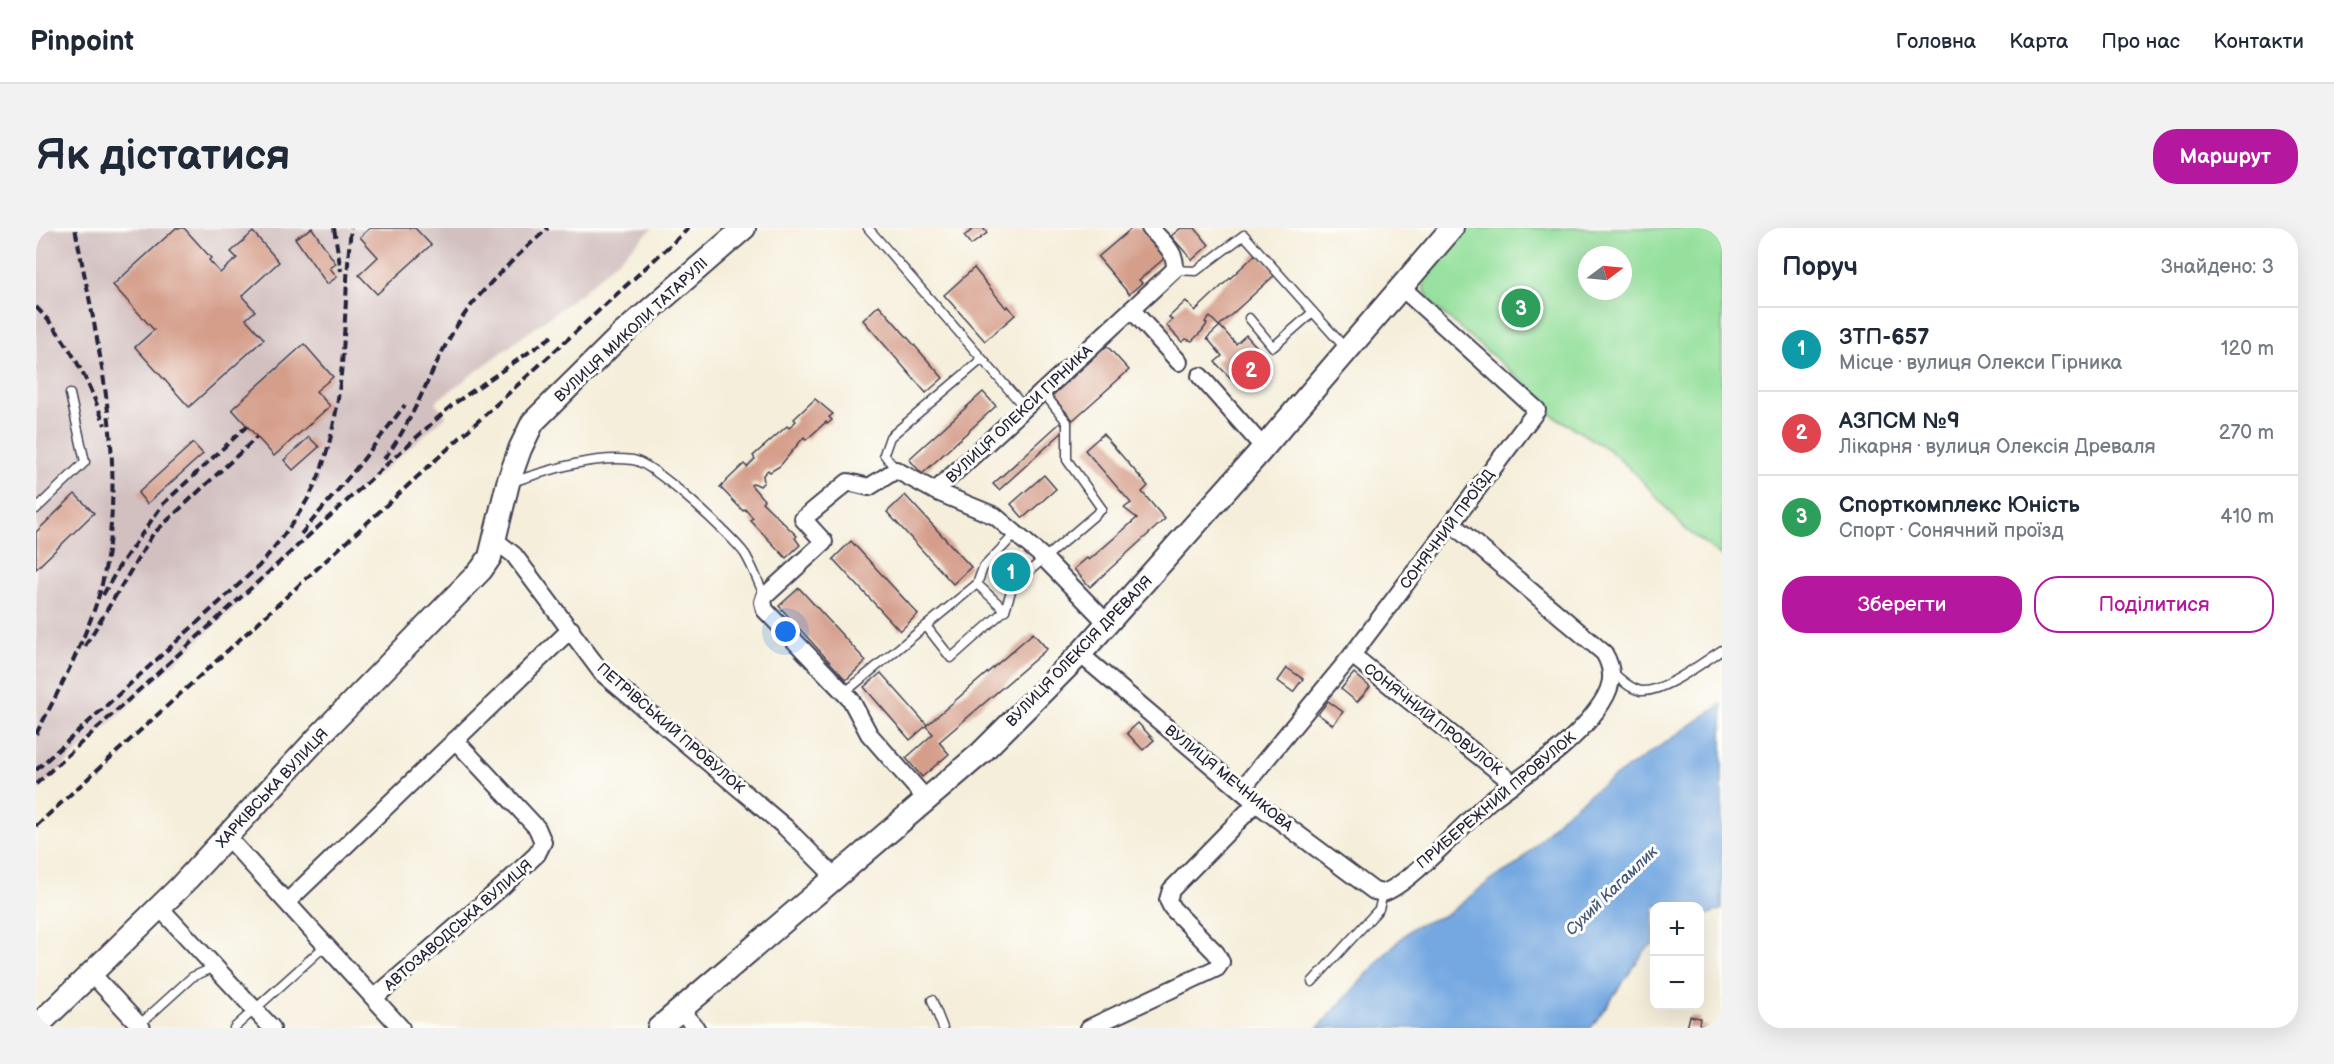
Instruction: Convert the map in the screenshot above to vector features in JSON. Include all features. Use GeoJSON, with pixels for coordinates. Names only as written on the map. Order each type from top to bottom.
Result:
{"type":"FeatureCollection","features":[{"type":"Feature","properties":{"kind":"street","name":"ВУЛИЦЯ МИКОЛИ ТАТАРУЛІ"},"geometry":{"type":"LineString","coordinates":[[495,540],[508,483],[520,448],[533,422],[621,335],[744,228]]}},
{"type":"Feature","properties":{"kind":"street"},"geometry":{"type":"LineString","coordinates":[[1150,228],[1173,256],[1176,263],[1174,270]]}},
{"type":"Feature","properties":{"kind":"street","name":"ВУЛИЦЯ ОЛЕКСІЯ ДРЕВАЛЯ"},"geometry":{"type":"LineString","coordinates":[[659,1028],[981,753],[1080,654],[1264,448],[1452,228]]}},
{"type":"Feature","properties":{"kind":"street","name":"ВУЛИЦЯ ОЛЕКСИ ГІРНИКА"},"geometry":{"type":"LineString","coordinates":[[1108,624],[1043,557],[995,516],[935,491],[1174,270]]}},
{"type":"Feature","properties":{"kind":"street","name":"СОНЯЧНИЙ ПРОЇЗД"},"geometry":{"type":"LineString","coordinates":[[1241,790],[1352,655],[1537,410],[1401,287]]}},
{"type":"Feature","properties":{"kind":"street"},"geometry":{"type":"LineString","coordinates":[[1132,310],[1179,362]]}},
{"type":"Feature","properties":{"kind":"street"},"geometry":{"type":"LineString","coordinates":[[1200,376],[1230,421],[1264,448]]}},
{"type":"Feature","properties":{"kind":"street"},"geometry":{"type":"LineString","coordinates":[[927,800],[869,734],[844,693],[765,610],[763,602],[765,596],[824,542],[803,519],[848,482],[868,487],[896,470],[935,491]]}},
{"type":"Feature","properties":{"kind":"street"},"geometry":{"type":"LineString","coordinates":[[1452,524],[1604,653],[1613,673]]}},
{"type":"Feature","properties":{"kind":"street","name":"ПЕТРІВСЬКИЙ ПРОВУЛОК"},"geometry":{"type":"LineString","coordinates":[[495,540],[514,555],[602,673],[785,827],[837,878]]}},
{"type":"Feature","properties":{"kind":"street","name":"ХАРКІВСЬКА ВУЛИЦЯ"},"geometry":{"type":"LineString","coordinates":[[36,1027],[160,908],[330,725],[468,580],[481,570],[490,557],[495,540]]}},
{"type":"Feature","properties":{"kind":"street"},"geometry":{"type":"LineString","coordinates":[[286,902],[571,629]]}},
{"type":"Feature","properties":{"kind":"street","name":"ВУЛИЦЯ МЕЧНИКОВА"},"geometry":{"type":"LineString","coordinates":[[1080,654],[1256,803],[1374,891],[1383,893]]}},
{"type":"Feature","properties":{"kind":"street","name":"СОНЯЧНИЙ ПРОВУЛОК"},"geometry":{"type":"LineString","coordinates":[[1352,655],[1514,784]]}},
{"type":"Feature","properties":{"kind":"street","name":"ПРИБЕРЕЖНИЙ ПРОВУЛОК"},"geometry":{"type":"LineString","coordinates":[[1383,893],[1398,884],[1491,801],[1568,741],[1596,711],[1610,687],[1613,673]]}},
{"type":"Feature","properties":{"kind":"street","name":"АВТОЗАВОДСЬКА ВУЛИЦЯ"},"geometry":{"type":"LineString","coordinates":[[374,998],[512,878],[537,854],[543,842],[537,828],[455,740]]}},
{"type":"Feature","properties":{"kind":"street"},"geometry":{"type":"LineString","coordinates":[[1089,1028],[1218,968],[1221,962],[1216,952],[1172,908],[1168,900],[1171,890],[1256,803]]}},
{"type":"Feature","properties":{"kind":"street","name":"АВТОЗАВОДСЬКА ВУЛИЦЯ"},"geometry":{"type":"LineString","coordinates":[[227,837],[401,1028]]}},
{"type":"Feature","properties":{"kind":"street"},"geometry":{"type":"LineString","coordinates":[[160,908],[272,1028]]}},
{"type":"Feature","properties":{"kind":"street"},"geometry":{"type":"LineString","coordinates":[[92,974],[141,1026]]}},
{"type":"Feature","properties":{"kind":"street"},"geometry":{"type":"LineString","coordinates":[[681,1011],[696,1028]]}},
{"type":"Feature","properties":{"kind":"lane"},"geometry":{"type":"LineString","coordinates":[[868,228],[1024,407]]}},
{"type":"Feature","properties":{"kind":"lane"},"geometry":{"type":"LineString","coordinates":[[1174,270],[1196,271],[1244,235],[1347,350]]}},
{"type":"Feature","properties":{"kind":"lane"},"geometry":{"type":"LineString","coordinates":[[1249,318],[1273,347],[1312,312]]}},
{"type":"Feature","properties":{"kind":"lane"},"geometry":{"type":"LineString","coordinates":[[896,470],[884,454],[890,437],[982,359]]}},
{"type":"Feature","properties":{"kind":"lane"},"geometry":{"type":"LineString","coordinates":[[926,626],[951,658],[1005,610],[1013,585],[1043,557],[1102,509],[1068,460],[1067,422],[1042,391]]}},
{"type":"Feature","properties":{"kind":"lane"},"geometry":{"type":"LineString","coordinates":[[36,509],[85,462],[70,394]]}},
{"type":"Feature","properties":{"kind":"lane"},"geometry":{"type":"LineString","coordinates":[[508,483],[554,469],[608,459],[636,460],[676,488],[718,524],[745,555],[765,596]]}},
{"type":"Feature","properties":{"kind":"lane"},"geometry":{"type":"LineString","coordinates":[[844,693],[977,584],[982,567],[1017,533]]}},
{"type":"Feature","properties":{"kind":"lane"},"geometry":{"type":"LineString","coordinates":[[977,584],[1005,610]]}},
{"type":"Feature","properties":{"kind":"lane"},"geometry":{"type":"LineString","coordinates":[[1613,673],[1631,688],[1643,691],[1664,686],[1722,650]]}},
{"type":"Feature","properties":{"kind":"lane"},"geometry":{"type":"LineString","coordinates":[[1312,982],[1379,909],[1383,893]]}},
{"type":"Feature","properties":{"kind":"lane"},"geometry":{"type":"LineString","coordinates":[[234,1028],[326,945]]}},
{"type":"Feature","properties":{"kind":"lane"},"geometry":{"type":"LineString","coordinates":[[141,1026],[192,977],[216,967]]}},
{"type":"Feature","properties":{"kind":"lane"},"geometry":{"type":"LineString","coordinates":[[932,1000],[943,1028]]}},
{"type":"Feature","properties":{"kind":"shaded area"},"geometry":{"type":"Polygon","coordinates":[[[36,228],[653,228],[580,294],[435,402],[446,416],[362,488],[36,792],[36,228]]]}},
{"type":"Feature","properties":{"kind":"green space"},"geometry":{"type":"Polygon","coordinates":[[[1468,228],[1722,228],[1722,556],[1685,529],[1637,475],[1609,450],[1538,406],[1536,393],[1433,305],[1424,289],[1424,277],[1468,228]]]}},
{"type":"Feature","properties":{"kind":"water","name":"Сухий Кагамлик"},"geometry":{"type":"Polygon","coordinates":[[[1722,704],[1722,909],[1704,916],[1704,902],[1650,902],[1650,946],[1591,1028],[1318,1028],[1413,927],[1448,914],[1492,879],[1518,864],[1561,817],[1591,793],[1722,704]]]}},
{"type":"Feature","properties":{"kind":"building"},"geometry":{"type":"Polygon","coordinates":[[[176,228],[184,228],[211,258],[209,260],[220,273],[237,258],[231,252],[253,232],[279,262],[242,296],[255,311],[246,319],[264,339],[189,407],[135,347],[154,330],[113,285],[176,228]]]}},
{"type":"Feature","properties":{"kind":"building"},"geometry":{"type":"Polygon","coordinates":[[[312,228],[336,264],[330,268],[337,277],[327,284],[295,238],[312,228]]]}},
{"type":"Feature","properties":{"kind":"building"},"geometry":{"type":"Polygon","coordinates":[[[370,228],[415,228],[431,245],[377,294],[359,275],[378,257],[360,237],[370,228]]]}},
{"type":"Feature","properties":{"kind":"building"},"geometry":{"type":"Polygon","coordinates":[[[975,228],[983,228],[987,233],[971,245],[964,236],[975,228]]]}},
{"type":"Feature","properties":{"kind":"building"},"geometry":{"type":"Polygon","coordinates":[[[1132,228],[1141,228],[1166,257],[1139,280],[1142,283],[1129,294],[1098,257],[1132,228]]]}},
{"type":"Feature","properties":{"kind":"building"},"geometry":{"type":"Polygon","coordinates":[[[1181,228],[1195,228],[1209,245],[1192,260],[1171,236],[1181,228]]]}},
{"type":"Feature","properties":{"kind":"building"},"geometry":{"type":"Polygon","coordinates":[[[1258,252],[1277,273],[1219,326],[1210,317],[1205,322],[1207,324],[1202,331],[1192,341],[1186,339],[1182,342],[1166,325],[1172,320],[1169,317],[1186,301],[1195,311],[1258,252]]]}},
{"type":"Feature","properties":{"kind":"building"},"geometry":{"type":"Polygon","coordinates":[[[974,268],[1006,308],[1008,306],[1015,315],[985,341],[944,295],[974,268]]]}},
{"type":"Feature","properties":{"kind":"building"},"geometry":{"type":"Polygon","coordinates":[[[879,305],[943,378],[926,393],[863,320],[879,305]]]}},
{"type":"Feature","properties":{"kind":"building"},"geometry":{"type":"Polygon","coordinates":[[[1220,326],[1236,344],[1246,335],[1267,358],[1237,385],[1215,362],[1222,356],[1207,338],[1220,326]]]}},
{"type":"Feature","properties":{"kind":"building"},"geometry":{"type":"Polygon","coordinates":[[[304,344],[333,377],[316,391],[330,406],[274,456],[232,409],[304,344]]]}},
{"type":"Feature","properties":{"kind":"building"},"geometry":{"type":"Polygon","coordinates":[[[1107,346],[1129,370],[1073,420],[1052,396],[1107,346]]]}},
{"type":"Feature","properties":{"kind":"building"},"geometry":{"type":"Polygon","coordinates":[[[983,392],[996,406],[922,474],[909,459],[983,392]]]}},
{"type":"Feature","properties":{"kind":"building"},"geometry":{"type":"Polygon","coordinates":[[[815,399],[833,414],[829,417],[832,420],[827,424],[826,422],[806,440],[804,437],[780,466],[770,472],[768,470],[763,475],[764,482],[760,486],[754,483],[751,485],[764,500],[762,502],[797,536],[795,538],[800,545],[786,558],[750,520],[753,518],[745,509],[743,511],[720,487],[744,464],[747,467],[755,459],[753,456],[787,426],[789,428],[796,421],[794,419],[815,399]]]}},
{"type":"Feature","properties":{"kind":"building"},"geometry":{"type":"Polygon","coordinates":[[[1060,423],[1066,429],[999,490],[993,484],[1060,423]]]}},
{"type":"Feature","properties":{"kind":"building"},"geometry":{"type":"Polygon","coordinates":[[[1103,434],[1148,486],[1142,492],[1165,519],[1090,587],[1074,569],[1087,558],[1089,560],[1137,518],[1124,508],[1131,503],[1085,450],[1103,434]]]}},
{"type":"Feature","properties":{"kind":"building"},"geometry":{"type":"Polygon","coordinates":[[[309,437],[319,447],[293,470],[284,460],[309,437]]]}},
{"type":"Feature","properties":{"kind":"building"},"geometry":{"type":"Polygon","coordinates":[[[193,443],[203,454],[147,504],[138,493],[193,443]]]}},
{"type":"Feature","properties":{"kind":"building"},"geometry":{"type":"Polygon","coordinates":[[[1044,475],[1056,489],[1023,518],[1011,504],[1044,475]]]}},
{"type":"Feature","properties":{"kind":"building"},"geometry":{"type":"Polygon","coordinates":[[[75,494],[94,513],[36,569],[36,532],[75,494]]]}},
{"type":"Feature","properties":{"kind":"building"},"geometry":{"type":"Polygon","coordinates":[[[905,495],[971,567],[953,584],[887,512],[905,495]]]}},
{"type":"Feature","properties":{"kind":"building"},"geometry":{"type":"Polygon","coordinates":[[[851,541],[918,614],[900,631],[833,559],[851,541]]]}},
{"type":"Feature","properties":{"kind":"building"},"geometry":{"type":"Polygon","coordinates":[[[1014,560],[1023,571],[1008,584],[999,573],[1014,560]]]}},
{"type":"Feature","properties":{"kind":"building"},"geometry":{"type":"Polygon","coordinates":[[[799,588],[866,661],[846,680],[779,606],[799,588]]]}},
{"type":"Feature","properties":{"kind":"building"},"geometry":{"type":"Polygon","coordinates":[[[1033,633],[1047,649],[939,742],[949,754],[922,777],[906,758],[933,734],[926,726],[910,740],[864,687],[881,673],[927,725],[1033,633]]]}},
{"type":"Feature","properties":{"kind":"building"},"geometry":{"type":"Polygon","coordinates":[[[1287,668],[1303,679],[1293,692],[1278,681],[1287,668]]]}},
{"type":"Feature","properties":{"kind":"building"},"geometry":{"type":"Polygon","coordinates":[[[1354,673],[1370,687],[1357,702],[1341,689],[1354,673]]]}},
{"type":"Feature","properties":{"kind":"building"},"geometry":{"type":"Polygon","coordinates":[[[1328,701],[1343,712],[1333,725],[1318,714],[1328,701]]]}},
{"type":"Feature","properties":{"kind":"building"},"geometry":{"type":"Polygon","coordinates":[[[1138,723],[1154,740],[1143,750],[1127,733],[1138,723]]]}},
{"type":"Feature","properties":{"kind":"building"},"geometry":{"type":"Polygon","coordinates":[[[1690,1016],[1700,1018],[1699,1024],[1709,1028],[1687,1028],[1690,1016]]]}},
{"type":"Feature","properties":{"kind":"railway"},"geometry":{"type":"LineString","coordinates":[[36,734],[64,680],[90,621],[102,584],[110,539],[111,450],[107,405],[93,316],[75,228]]}},
{"type":"Feature","properties":{"kind":"railway"},"geometry":{"type":"LineString","coordinates":[[334,228],[341,271]]}},
{"type":"Feature","properties":{"kind":"railway"},"geometry":{"type":"LineString","coordinates":[[36,770],[259,566],[284,535],[306,502],[318,478],[335,417],[343,354],[351,228]]}},
{"type":"Feature","properties":{"kind":"railway"},"geometry":{"type":"LineString","coordinates":[[384,459],[408,422],[457,325],[488,286],[548,228]]}},
{"type":"Feature","properties":{"kind":"railway"},"geometry":{"type":"LineString","coordinates":[[36,826],[689,228]]}},
{"type":"Feature","properties":{"kind":"railway"},"geometry":{"type":"LineString","coordinates":[[36,307],[59,334],[77,362],[105,425]]}},
{"type":"Feature","properties":{"kind":"railway"},"geometry":{"type":"LineString","coordinates":[[36,784],[452,405],[554,335]]}},
{"type":"Feature","properties":{"kind":"railway"},"geometry":{"type":"LineString","coordinates":[[301,534],[359,465],[405,405]]}},
{"type":"Feature","properties":{"kind":"railway"},"geometry":{"type":"LineString","coordinates":[[103,595],[120,565],[163,504],[247,426]]}},
{"type":"Feature","properties":{"kind":"railway"},"geometry":{"type":"LineString","coordinates":[[85,646],[153,534],[257,437]]}},
{"type":"Feature","properties":{"kind":"place","name":"Cпорткомплекс Юність"},"geometry":{"type":"Point","coordinates":[1521,308]}},
{"type":"Feature","properties":{"kind":"place","name":"АЗПСМ №9"},"geometry":{"type":"Point","coordinates":[1251,370]}},
{"type":"Feature","properties":{"kind":"place","name":"ЗТП-657"},"geometry":{"type":"Point","coordinates":[1011,572]}}]}
